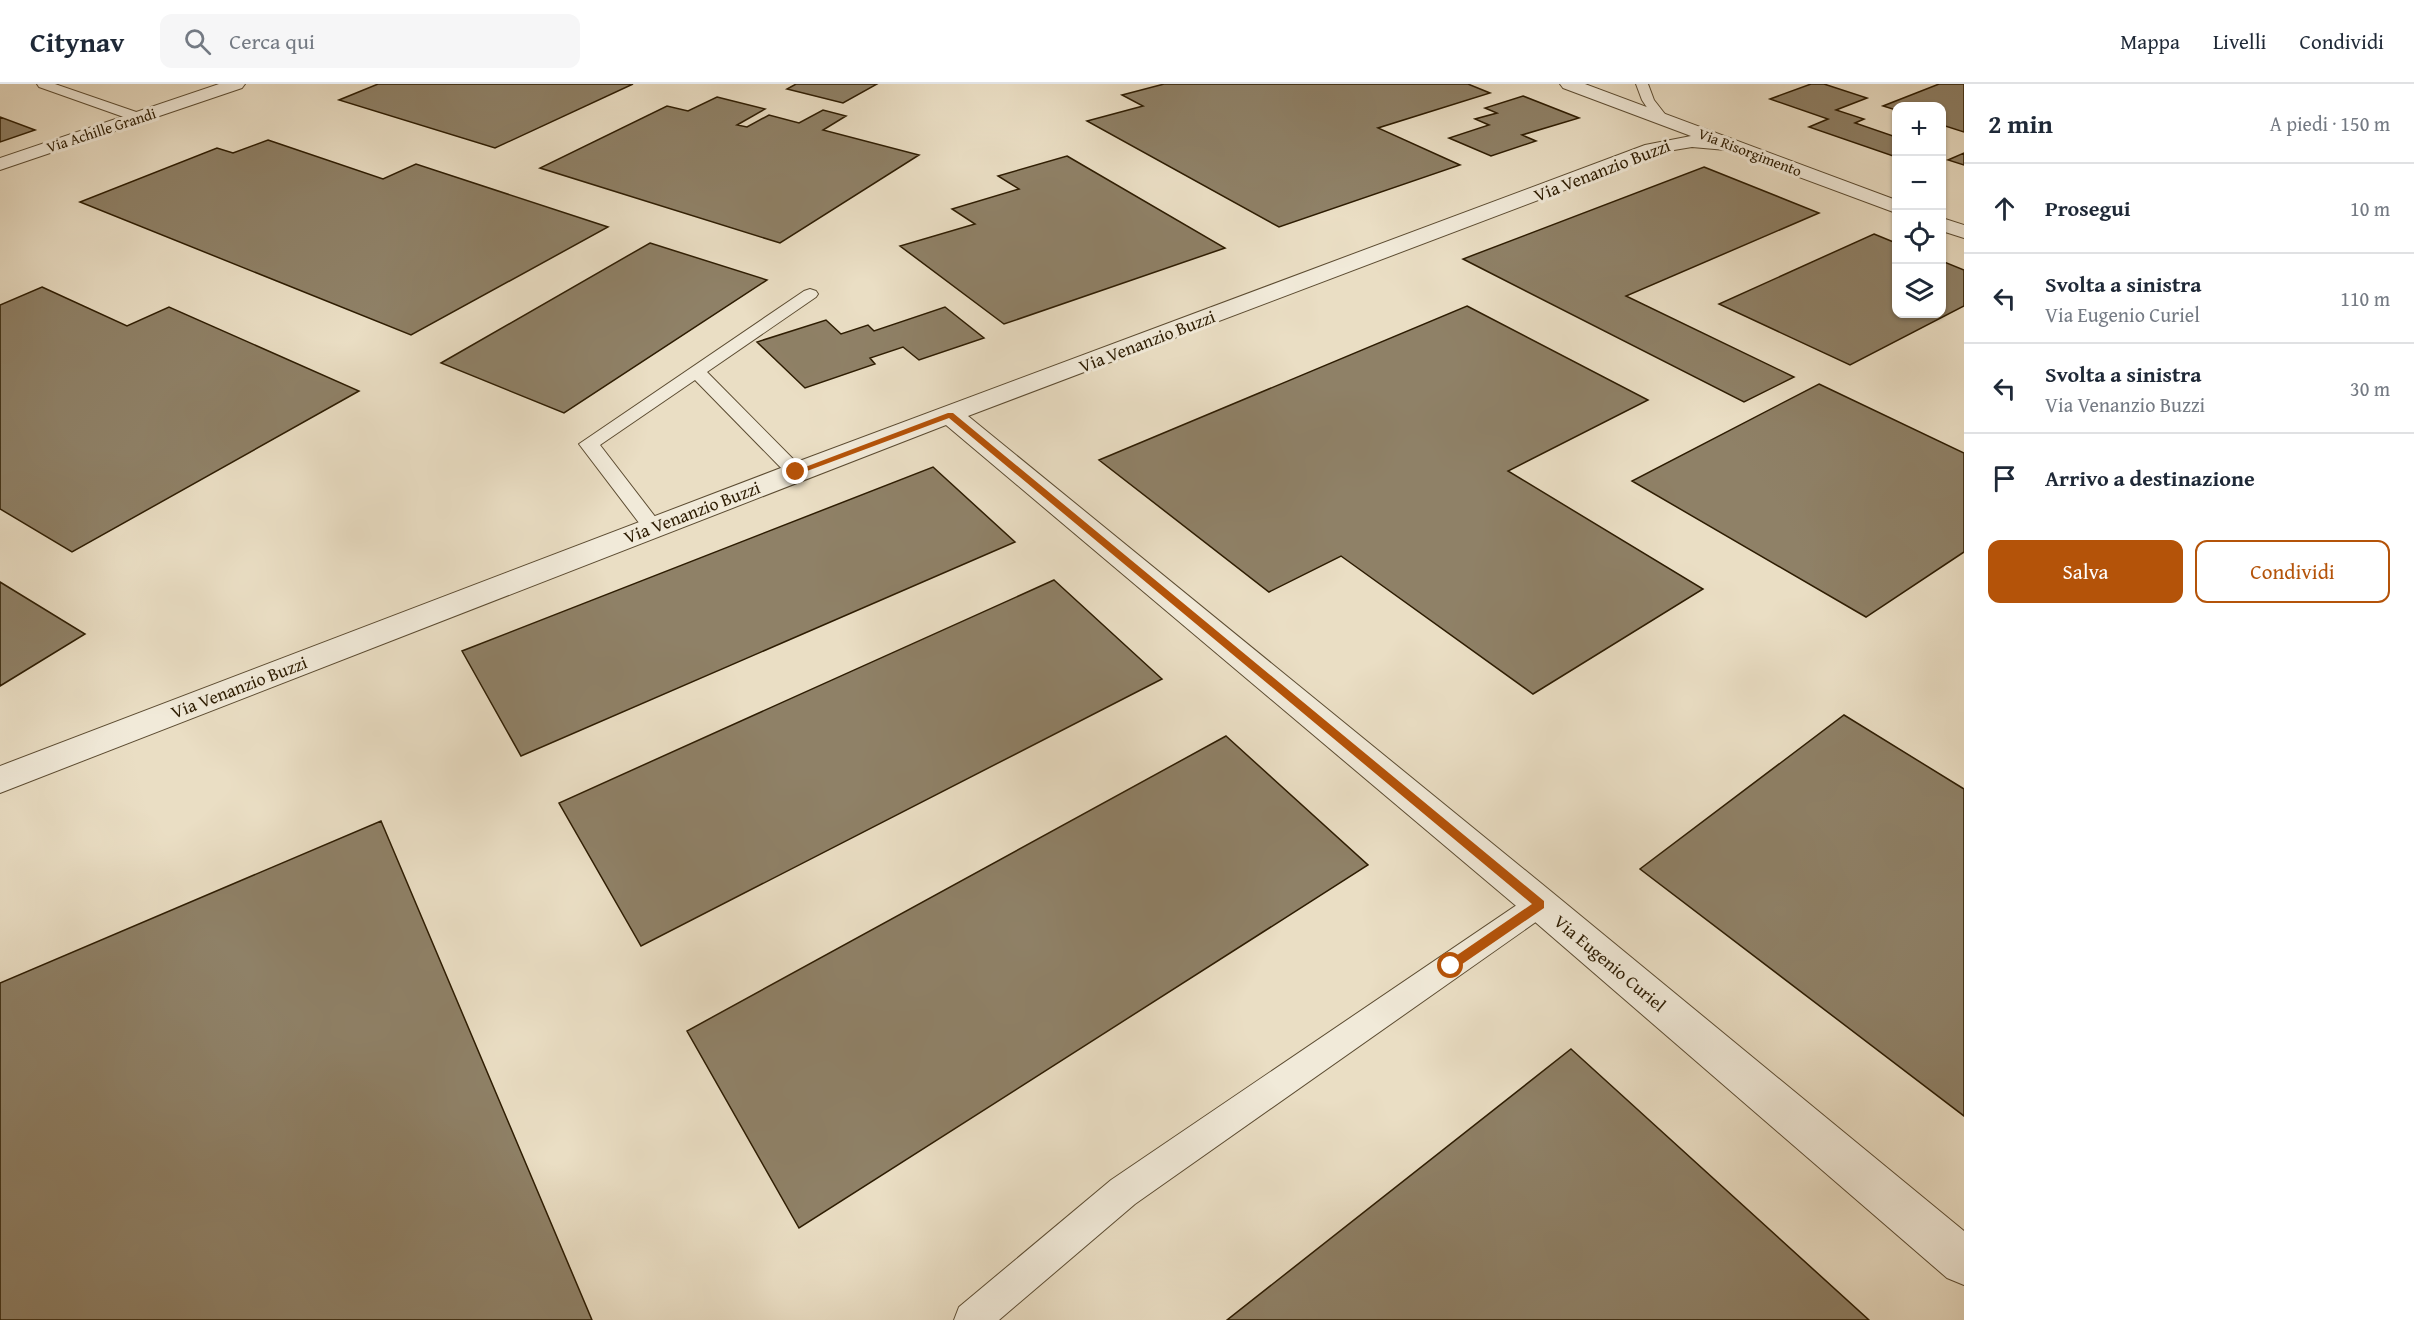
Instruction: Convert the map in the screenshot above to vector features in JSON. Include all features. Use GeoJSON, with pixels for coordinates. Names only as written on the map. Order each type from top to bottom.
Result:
{"type":"FeatureCollection","features":[{"type":"Feature","properties":{"kind":"street","name":"Via Achille Grandi"},"geometry":{"type":"LineString","coordinates":[[0,164],[236,84]]}},
{"type":"Feature","properties":{"kind":"street","name":"Via Risorgimento"},"geometry":{"type":"LineString","coordinates":[[1569,84],[1892,206]]}},
{"type":"Feature","properties":{"kind":"street","name":"Via Venanzio Buzzi"},"geometry":{"type":"LineString","coordinates":[[0,780],[652,527],[1607,168],[1662,144],[1699,140],[1727,144]]}},
{"type":"Feature","properties":{"kind":"street"},"geometry":{"type":"LineString","coordinates":[[1946,226],[1964,232]]}},
{"type":"Feature","properties":{"kind":"street","name":"Via Eugenio Curiel"},"geometry":{"type":"LineString","coordinates":[[950,415],[1540,904],[1964,1261]]}},
{"type":"Feature","properties":{"kind":"lane"},"geometry":{"type":"LineString","coordinates":[[43,84],[140,118]]}},
{"type":"Feature","properties":{"kind":"lane"},"geometry":{"type":"LineString","coordinates":[[1642,84],[1648,100],[1661,118]]}},
{"type":"Feature","properties":{"kind":"lane"},"geometry":{"type":"LineString","coordinates":[[652,527],[589,444],[810,294]]}},
{"type":"Feature","properties":{"kind":"lane"},"geometry":{"type":"LineString","coordinates":[[696,371],[796,472]]}},
{"type":"Feature","properties":{"kind":"lane"},"geometry":{"type":"LineString","coordinates":[[972,1320],[1123,1192],[1540,904]]}},
{"type":"Feature","properties":{"kind":"building"},"geometry":{"type":"Polygon","coordinates":[[[378,84],[633,84],[495,148],[339,100],[378,84]]]}},
{"type":"Feature","properties":{"kind":"building"},"geometry":{"type":"Polygon","coordinates":[[[796,84],[877,84],[843,103],[787,89],[796,84]]]}},
{"type":"Feature","properties":{"kind":"building"},"geometry":{"type":"Polygon","coordinates":[[[1164,84],[1468,84],[1490,93],[1378,128],[1460,165],[1279,227],[1087,121],[1143,106],[1122,95],[1164,84]]]}},
{"type":"Feature","properties":{"kind":"building"},"geometry":{"type":"Polygon","coordinates":[[[1811,84],[1824,84],[1867,98],[1836,110],[1864,119],[1855,123],[1892,136],[1892,156],[1809,127],[1828,119],[1770,99],[1811,84]]]}},
{"type":"Feature","properties":{"kind":"building"},"geometry":{"type":"Polygon","coordinates":[[[1939,84],[1964,84],[1964,132],[1946,126],[1946,102],[1893,102],[1939,84]]]}},
{"type":"Feature","properties":{"kind":"building"},"geometry":{"type":"Polygon","coordinates":[[[1523,96],[1579,118],[1522,135],[1536,141],[1491,156],[1449,138],[1489,125],[1475,119],[1497,113],[1485,108],[1523,96]]]}},
{"type":"Feature","properties":{"kind":"building"},"geometry":{"type":"Polygon","coordinates":[[[717,97],[765,109],[737,125],[747,127],[769,115],[799,123],[823,110],[846,116],[823,130],[919,155],[780,243],[540,168],[667,106],[688,111],[717,97]]]}},
{"type":"Feature","properties":{"kind":"building"},"geometry":{"type":"Polygon","coordinates":[[[1892,102],[1892,109],[1883,106],[1892,102]]]}},
{"type":"Feature","properties":{"kind":"building"},"geometry":{"type":"Polygon","coordinates":[[[0,117],[35,130],[0,142],[0,117]]]}},
{"type":"Feature","properties":{"kind":"building"},"geometry":{"type":"Polygon","coordinates":[[[268,140],[383,179],[416,164],[608,227],[411,335],[80,202],[217,148],[233,153],[268,140]]]}},
{"type":"Feature","properties":{"kind":"building"},"geometry":{"type":"Polygon","coordinates":[[[1964,153],[1964,165],[1948,160],[1964,153]]]}},
{"type":"Feature","properties":{"kind":"building"},"geometry":{"type":"Polygon","coordinates":[[[1067,156],[1225,248],[1004,324],[900,246],[975,224],[952,209],[1019,189],[998,176],[1067,156]]]}},
{"type":"Feature","properties":{"kind":"building"},"geometry":{"type":"Polygon","coordinates":[[[1704,167],[1819,213],[1626,296],[1794,377],[1744,402],[1463,259],[1704,167]]]}},
{"type":"Feature","properties":{"kind":"building"},"geometry":{"type":"Polygon","coordinates":[[[1874,234],[1892,241],[1892,318],[1941,318],[1850,365],[1719,304],[1874,234]]]}},
{"type":"Feature","properties":{"kind":"building"},"geometry":{"type":"Polygon","coordinates":[[[650,243],[767,280],[564,413],[441,363],[650,243]]]}},
{"type":"Feature","properties":{"kind":"building"},"geometry":{"type":"Polygon","coordinates":[[[1946,263],[1964,270],[1964,306],[1946,315],[1946,263]]]}},
{"type":"Feature","properties":{"kind":"building"},"geometry":{"type":"Polygon","coordinates":[[[42,287],[127,326],[169,307],[359,391],[72,552],[0,509],[0,305],[42,287]]]}},
{"type":"Feature","properties":{"kind":"building"},"geometry":{"type":"Polygon","coordinates":[[[1467,306],[1648,400],[1508,471],[1703,589],[1533,694],[1341,556],[1269,592],[1099,460],[1467,306]]]}},
{"type":"Feature","properties":{"kind":"building"},"geometry":{"type":"Polygon","coordinates":[[[945,307],[984,338],[919,360],[903,347],[870,358],[875,364],[805,388],[757,342],[826,320],[841,334],[868,325],[874,331],[945,307]]]}},
{"type":"Feature","properties":{"kind":"building"},"geometry":{"type":"Polygon","coordinates":[[[1819,384],[1964,453],[1964,552],[1866,617],[1632,481],[1819,384]]]}},
{"type":"Feature","properties":{"kind":"building"},"geometry":{"type":"Polygon","coordinates":[[[933,467],[1015,542],[521,756],[462,651],[933,467]]]}},
{"type":"Feature","properties":{"kind":"building"},"geometry":{"type":"Polygon","coordinates":[[[1054,580],[1162,679],[641,946],[559,803],[1054,580]]]}},
{"type":"Feature","properties":{"kind":"building"},"geometry":{"type":"Polygon","coordinates":[[[0,582],[85,634],[0,686],[0,582]]]}},
{"type":"Feature","properties":{"kind":"building"},"geometry":{"type":"Polygon","coordinates":[[[1844,715],[1964,789],[1964,1116],[1640,869],[1844,715]]]}},
{"type":"Feature","properties":{"kind":"building"},"geometry":{"type":"Polygon","coordinates":[[[1226,736],[1368,865],[799,1228],[687,1031],[1226,736]]]}},
{"type":"Feature","properties":{"kind":"building"},"geometry":{"type":"Polygon","coordinates":[[[381,821],[592,1320],[0,1320],[0,983],[381,821]]]}},
{"type":"Feature","properties":{"kind":"building"},"geometry":{"type":"Polygon","coordinates":[[[1571,1049],[1869,1320],[1227,1320],[1571,1049]]]}},
{"type":"Feature","properties":{"kind":"route"},"geometry":{"type":"LineString","coordinates":[[796,472],[950,415],[1540,904],[1451,966]]}}]}
